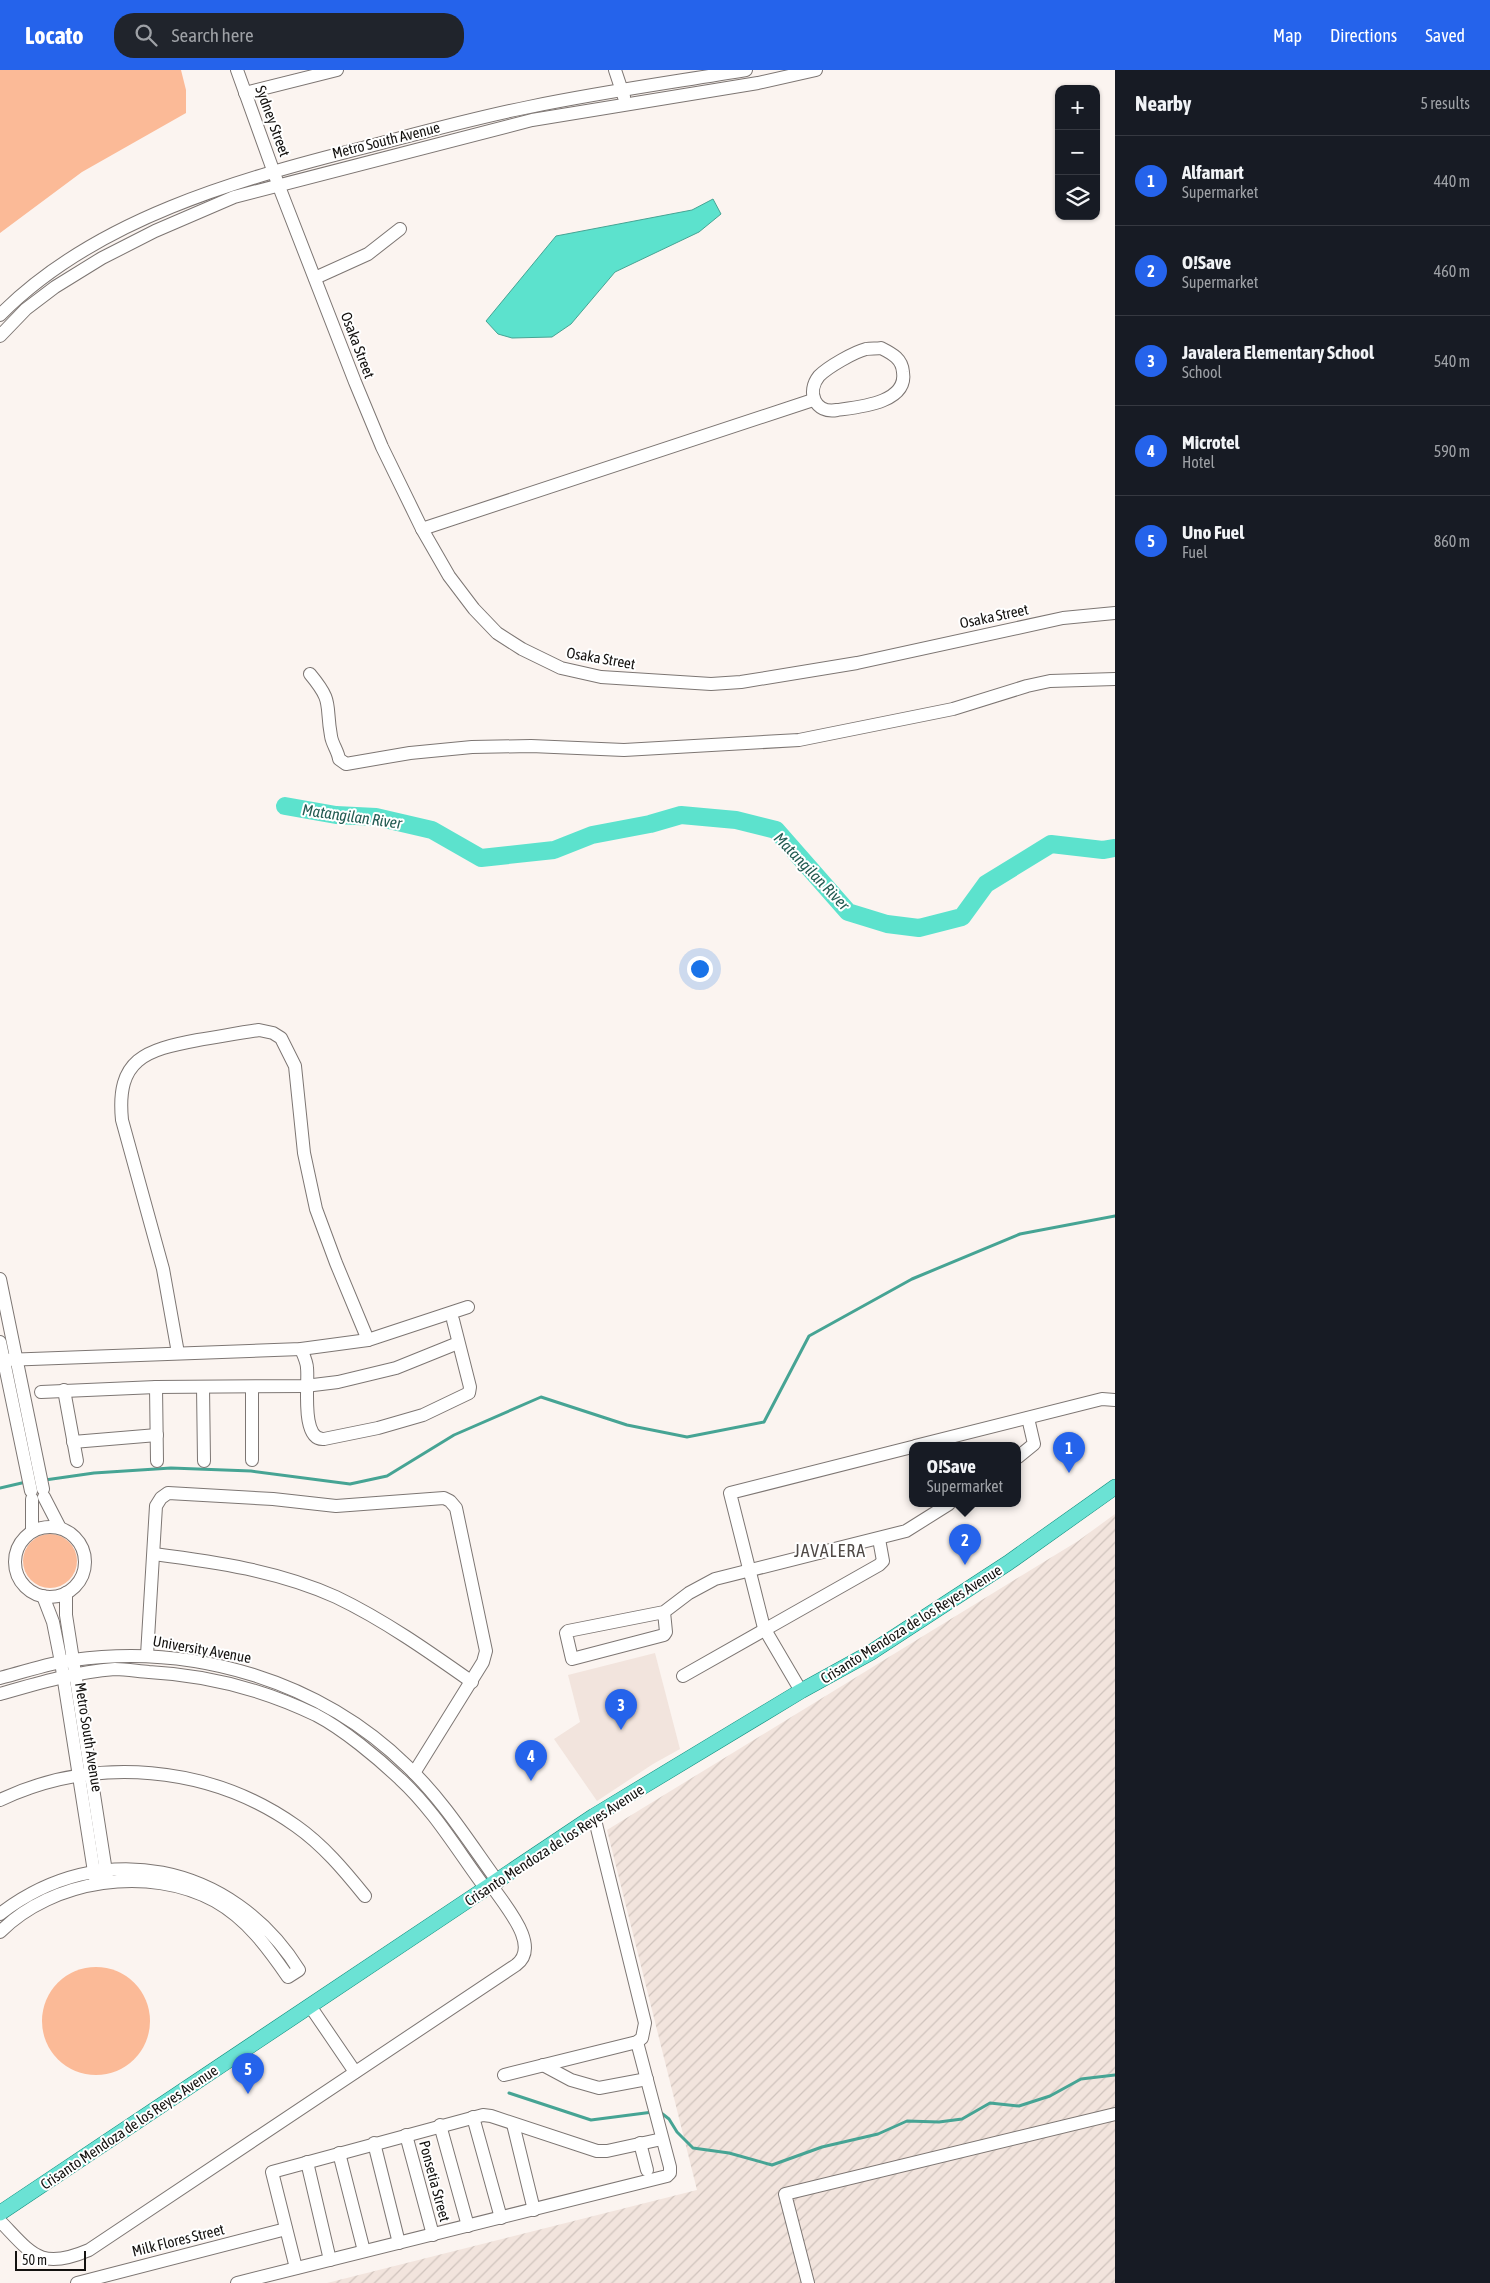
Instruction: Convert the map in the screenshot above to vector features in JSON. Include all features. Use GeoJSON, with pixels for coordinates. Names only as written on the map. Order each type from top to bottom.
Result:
{"type":"FeatureCollection","features":[{"type":"Feature","properties":{"kind":"main road","name":"Crisanto Mendoza de los Reyes Avenue"},"geometry":{"type":"LineString","coordinates":[[0,2213],[492,1886],[594,1816],[801,1691],[878,1648],[1008,1563],[1115,1487]]}},
{"type":"Feature","properties":{"kind":"street","name":"Sydney Street"},"geometry":{"type":"LineString","coordinates":[[237,70],[278,184]]}},
{"type":"Feature","properties":{"kind":"street"},"geometry":{"type":"LineString","coordinates":[[245,93],[337,70]]}},
{"type":"Feature","properties":{"kind":"street"},"geometry":{"type":"LineString","coordinates":[[615,70],[626,104]]}},
{"type":"Feature","properties":{"kind":"street","name":"Metro South Avenue"},"geometry":{"type":"LineString","coordinates":[[0,315],[18,297],[47,274],[94,245],[157,214],[229,185],[274,171],[486,116],[623,90],[746,70]]}},
{"type":"Feature","properties":{"kind":"street","name":"Metro South Avenue"},"geometry":{"type":"LineString","coordinates":[[0,336],[26,310],[55,287],[102,258],[234,197],[278,184],[532,120],[758,83],[816,70]]}},
{"type":"Feature","properties":{"kind":"street","name":"Osaka Street"},"geometry":{"type":"LineString","coordinates":[[278,184],[382,447],[422,529],[449,576],[474,610],[498,633],[561,668],[621,680],[703,684],[741,682],[857,663],[1063,618],[1115,613]]}},
{"type":"Feature","properties":{"kind":"street"},"geometry":{"type":"LineString","coordinates":[[315,278],[368,254],[400,229]]}},
{"type":"Feature","properties":{"kind":"street"},"geometry":{"type":"LineString","coordinates":[[882,348],[894,354],[902,366],[904,379],[900,390],[892,397],[861,406],[832,411],[820,408],[813,400],[812,389],[820,376],[836,363],[866,349],[882,348]]}},
{"type":"Feature","properties":{"kind":"street"},"geometry":{"type":"LineString","coordinates":[[422,529],[813,400]]}},
{"type":"Feature","properties":{"kind":"street"},"geometry":{"type":"LineString","coordinates":[[310,674],[326,694],[331,739],[337,748],[339,759],[346,764],[410,753],[472,747],[531,746],[624,750],[799,740],[953,709],[1027,686],[1050,681],[1115,679]]}},
{"type":"Feature","properties":{"kind":"street"},"geometry":{"type":"LineString","coordinates":[[178,1353],[163,1269],[122,1120],[120,1103],[124,1082],[132,1066],[152,1051],[167,1046],[259,1030],[281,1038],[287,1046],[295,1066],[304,1153],[316,1209],[336,1264],[368,1340]]}},
{"type":"Feature","properties":{"kind":"street"},"geometry":{"type":"LineString","coordinates":[[0,1280],[10,1360],[37,1492],[32,1531]]}},
{"type":"Feature","properties":{"kind":"street"},"geometry":{"type":"LineString","coordinates":[[10,1360],[301,1348],[368,1340],[468,1307]]}},
{"type":"Feature","properties":{"kind":"street"},"geometry":{"type":"LineString","coordinates":[[301,1348],[307,1367],[306,1386],[310,1423],[319,1439],[378,1428],[423,1414],[469,1393],[470,1387],[453,1320]]}},
{"type":"Feature","properties":{"kind":"street"},"geometry":{"type":"LineString","coordinates":[[0,1342],[10,1360]]}},
{"type":"Feature","properties":{"kind":"street"},"geometry":{"type":"LineString","coordinates":[[41,1392],[156,1387],[306,1386],[338,1382],[396,1368],[458,1343]]}},
{"type":"Feature","properties":{"kind":"street"},"geometry":{"type":"LineString","coordinates":[[156,1387],[157,1461]]}},
{"type":"Feature","properties":{"kind":"street"},"geometry":{"type":"LineString","coordinates":[[203,1387],[204,1460]]}},
{"type":"Feature","properties":{"kind":"street"},"geometry":{"type":"LineString","coordinates":[[252,1387],[252,1460]]}},
{"type":"Feature","properties":{"kind":"street"},"geometry":{"type":"LineString","coordinates":[[64,1390],[77,1461]]}},
{"type":"Feature","properties":{"kind":"street"},"geometry":{"type":"LineString","coordinates":[[934,1442],[1102,1399],[1115,1400]]}},
{"type":"Feature","properties":{"kind":"street"},"geometry":{"type":"LineString","coordinates":[[1021,1455],[1034,1444],[1028,1418]]}},
{"type":"Feature","properties":{"kind":"street"},"geometry":{"type":"LineString","coordinates":[[73,1442],[157,1435]]}},
{"type":"Feature","properties":{"kind":"street"},"geometry":{"type":"LineString","coordinates":[[801,1691],[764,1628],[730,1496],[732,1492],[909,1448]]}},
{"type":"Feature","properties":{"kind":"street"},"geometry":{"type":"LineString","coordinates":[[37,1492],[60,1528],[77,1540],[85,1559],[80,1579],[66,1593],[58,1596],[43,1596],[30,1591],[23,1584],[15,1567],[16,1553],[19,1544],[32,1531],[46,1526],[60,1528]]}},
{"type":"Feature","properties":{"kind":"street"},"geometry":{"type":"LineString","coordinates":[[148,1655],[156,1506],[161,1498],[168,1493],[253,1498],[336,1506],[444,1498],[450,1501],[456,1508],[486,1641],[486,1651],[483,1662],[472,1682],[414,1773]]}},
{"type":"Feature","properties":{"kind":"street"},"geometry":{"type":"LineString","coordinates":[[664,1612],[666,1632],[664,1635],[572,1659],[566,1633],[568,1631],[664,1612],[689,1593],[715,1579],[878,1539],[911,1529],[944,1507]]}},
{"type":"Feature","properties":{"kind":"street"},"geometry":{"type":"LineString","coordinates":[[683,1676],[764,1628],[879,1565],[883,1561],[878,1539]]}},
{"type":"Feature","properties":{"kind":"street"},"geometry":{"type":"LineString","coordinates":[[154,1554],[214,1562],[276,1576],[334,1596],[376,1617],[472,1682]]}},
{"type":"Feature","properties":{"kind":"street","name":"Metro South Avenue"},"geometry":{"type":"LineString","coordinates":[[66,1593],[66,1615],[76,1675],[85,1774],[101,1877]]}},
{"type":"Feature","properties":{"kind":"street","name":"Metro South Avenue"},"geometry":{"type":"LineString","coordinates":[[43,1596],[52,1622],[85,1774]]}},
{"type":"Feature","properties":{"kind":"street","name":"University Avenue"},"geometry":{"type":"LineString","coordinates":[[0,1678],[74,1659],[148,1655],[232,1668],[278,1682],[324,1704],[367,1732],[414,1773],[441,1803],[492,1886]]}},
{"type":"Feature","properties":{"kind":"street","name":"University Avenue"},"geometry":{"type":"LineString","coordinates":[[0,1694],[63,1677],[116,1669],[180,1674],[230,1684],[274,1698],[317,1716],[364,1748],[402,1780],[492,1886]]}},
{"type":"Feature","properties":{"kind":"street"},"geometry":{"type":"LineString","coordinates":[[0,1800],[46,1782],[85,1774],[152,1772],[212,1784],[241,1795],[296,1826],[345,1870],[365,1896]]}},
{"type":"Feature","properties":{"kind":"street"},"geometry":{"type":"LineString","coordinates":[[504,2075],[637,2042],[642,2038],[645,2023],[594,1816]]}},
{"type":"Feature","properties":{"kind":"street"},"geometry":{"type":"LineString","coordinates":[[0,1914],[30,1893],[50,1883],[142,1870],[169,1874],[223,1894],[259,1921],[291,1957],[299,1970],[288,1977],[268,1948],[233,1913],[191,1890],[165,1884],[101,1877],[37,1904],[0,1932]]}},
{"type":"Feature","properties":{"kind":"street"},"geometry":{"type":"LineString","coordinates":[[0,2221],[30,2253],[40,2258],[57,2259],[89,2250],[516,1965],[525,1956],[526,1943],[524,1936],[492,1886]]}},
{"type":"Feature","properties":{"kind":"street"},"geometry":{"type":"LineString","coordinates":[[310,2006],[355,2072]]}},
{"type":"Feature","properties":{"kind":"street"},"geometry":{"type":"LineString","coordinates":[[237,2283],[667,2176],[670,2171],[637,2042]]}},
{"type":"Feature","properties":{"kind":"street"},"geometry":{"type":"LineString","coordinates":[[543,2065],[571,2080],[599,2088],[647,2079]]}},
{"type":"Feature","properties":{"kind":"street"},"geometry":{"type":"LineString","coordinates":[[808,2283],[785,2194],[1115,2114]]}},
{"type":"Feature","properties":{"kind":"street"},"geometry":{"type":"LineString","coordinates":[[296,2268],[272,2172],[473,2116],[491,2116],[597,2151],[607,2151],[662,2138]]}},
{"type":"Feature","properties":{"kind":"street"},"geometry":{"type":"LineString","coordinates":[[473,2116],[501,2218]]}},
{"type":"Feature","properties":{"kind":"street"},"geometry":{"type":"LineString","coordinates":[[513,2124],[534,2210]]}},
{"type":"Feature","properties":{"kind":"street"},"geometry":{"type":"LineString","coordinates":[[440,2126],[468,2226]]}},
{"type":"Feature","properties":{"kind":"street","name":"Ponsetia Street"},"geometry":{"type":"LineString","coordinates":[[406,2135],[433,2235]]}},
{"type":"Feature","properties":{"kind":"street"},"geometry":{"type":"LineString","coordinates":[[374,2144],[399,2243]]}},
{"type":"Feature","properties":{"kind":"street"},"geometry":{"type":"LineString","coordinates":[[640,2144],[647,2170]]}},
{"type":"Feature","properties":{"kind":"street"},"geometry":{"type":"LineString","coordinates":[[340,2153],[364,2251]]}},
{"type":"Feature","properties":{"kind":"street"},"geometry":{"type":"LineString","coordinates":[[306,2162],[330,2260]]}},
{"type":"Feature","properties":{"kind":"street","name":"Milk Flores Street"},"geometry":{"type":"LineString","coordinates":[[77,2283],[286,2229]]}},
{"type":"Feature","properties":{"kind":"shaded area"},"geometry":{"type":"Polygon","coordinates":[[[0,70],[181,70],[186,90],[186,113],[82,172],[0,233],[0,70]]]}},
{"type":"Feature","properties":{"kind":"shaded area"},"geometry":{"type":"Polygon","coordinates":[[[713,199],[721,214],[699,232],[615,272],[571,324],[552,337],[512,338],[498,334],[486,321],[556,236],[692,210],[713,199]]]}},
{"type":"Feature","properties":{"kind":"shaded area"},"geometry":{"type":"Polygon","coordinates":[[[1115,1514],[1115,2283],[327,2283],[697,2190],[607,1830],[1078,1541],[1115,1514]]]}},
{"type":"Feature","properties":{"kind":"shaded area"},"geometry":{"type":"Polygon","coordinates":[[[45,1534],[55,1534],[65,1538],[73,1546],[77,1561],[73,1576],[65,1584],[55,1588],[45,1588],[35,1584],[27,1576],[23,1566],[23,1556],[27,1546],[35,1538],[45,1534]]]}},
{"type":"Feature","properties":{"kind":"shaded area"},"geometry":{"type":"Polygon","coordinates":[[[655,1653],[680,1749],[653,1764],[597,1801],[554,1739],[580,1722],[568,1675],[655,1653]]]}},
{"type":"Feature","properties":{"kind":"shaded area"},"geometry":{"type":"Polygon","coordinates":[[[96,1967],[117,1971],[135,1982],[146,2000],[150,2021],[146,2042],[135,2060],[117,2071],[96,2075],[75,2071],[57,2060],[46,2042],[42,2021],[46,2000],[57,1982],[75,1971],[96,1967]]]}},
{"type":"Feature","properties":{"kind":"waterway","name":"Matangilan River"},"geometry":{"type":"LineString","coordinates":[[285,806],[336,815],[376,817],[432,830],[481,858],[554,850],[592,835],[650,824],[681,815],[736,820],[776,830],[848,912],[887,924],[919,928],[962,917],[986,884],[1051,844],[1103,850],[1115,848]]}},
{"type":"Feature","properties":{"kind":"waterway"},"geometry":{"type":"LineString","coordinates":[[45,1480],[94,1473],[171,1468],[251,1471],[350,1484],[387,1476],[454,1435],[541,1397],[627,1425],[687,1437],[764,1422],[809,1336],[912,1279],[1020,1234],[1115,1216]]}},
{"type":"Feature","properties":{"kind":"waterway"},"geometry":{"type":"LineString","coordinates":[[0,1488],[26,1482]]}},
{"type":"Feature","properties":{"kind":"waterway"},"geometry":{"type":"LineString","coordinates":[[660,2112],[669,2119],[677,2132],[693,2148],[729,2153],[772,2165],[822,2147],[878,2134],[907,2121],[939,2122],[962,2119],[990,2103],[1019,2106],[1050,2096],[1081,2079],[1115,2075]]}},
{"type":"Feature","properties":{"kind":"waterway"},"geometry":{"type":"LineString","coordinates":[[509,2093],[591,2120],[653,2112]]}},
{"type":"Feature","properties":{"kind":"place","name":"Alfamart"},"geometry":{"type":"Point","coordinates":[1069,1473]}},
{"type":"Feature","properties":{"kind":"place","name":"O!Save"},"geometry":{"type":"Point","coordinates":[965,1565]}},
{"type":"Feature","properties":{"kind":"place","name":"Javalera Elementary School"},"geometry":{"type":"Point","coordinates":[621,1730]}},
{"type":"Feature","properties":{"kind":"place","name":"Microtel"},"geometry":{"type":"Point","coordinates":[531,1781]}},
{"type":"Feature","properties":{"kind":"place","name":"Uno Fuel"},"geometry":{"type":"Point","coordinates":[248,2094]}},
{"type":"Feature","properties":{"kind":"district","name":"JAVALERA"},"geometry":{"type":"Point","coordinates":[830,1550]}}]}
